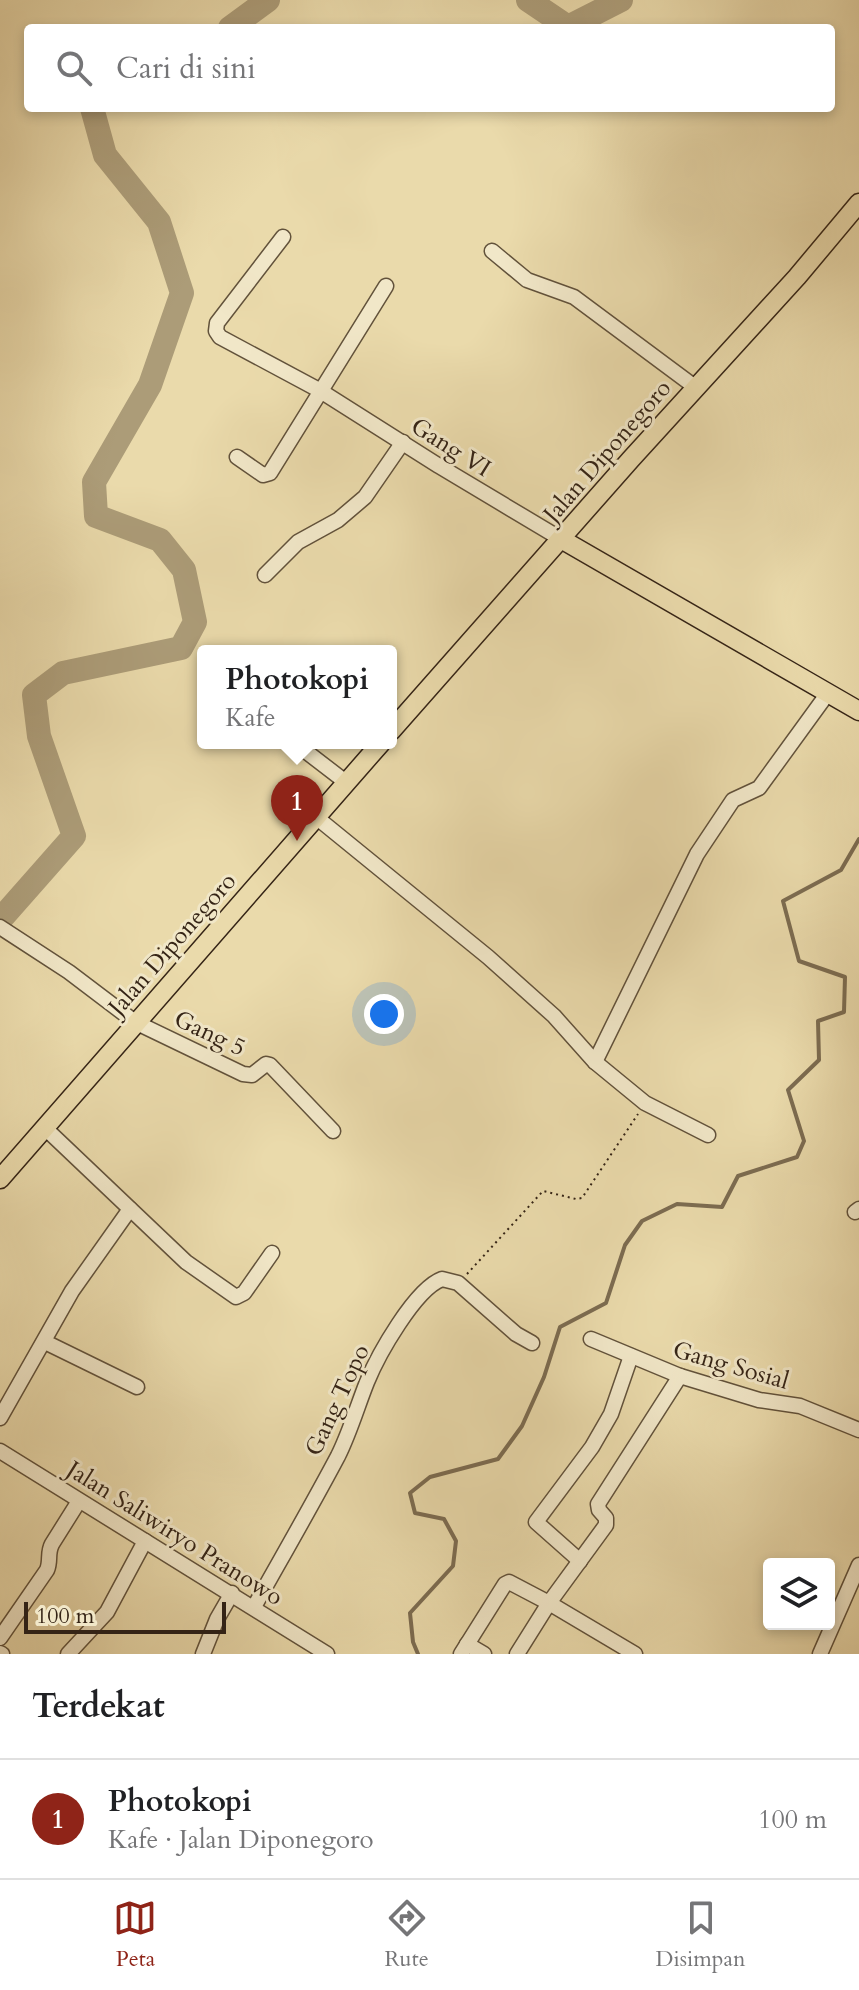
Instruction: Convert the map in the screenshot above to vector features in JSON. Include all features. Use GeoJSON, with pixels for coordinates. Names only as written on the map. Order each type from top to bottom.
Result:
{"type":"FeatureCollection","features":[{"type":"Feature","properties":{"kind":"main road","name":"Jalan Diponegoro"},"geometry":{"type":"LineString","coordinates":[[397,724],[695,387],[797,277],[859,203]]}},
{"type":"Feature","properties":{"kind":"main road"},"geometry":{"type":"LineString","coordinates":[[561,539],[859,711]]}},
{"type":"Feature","properties":{"kind":"main road","name":"Jalan Diponegoro"},"geometry":{"type":"LineString","coordinates":[[0,1179],[376,749]]}},
{"type":"Feature","properties":{"kind":"street","name":"Gang VI"},"geometry":{"type":"LineString","coordinates":[[283,237],[217,323],[216,331],[245,352],[319,390],[561,539]]}},
{"type":"Feature","properties":{"kind":"street"},"geometry":{"type":"LineString","coordinates":[[492,251],[527,280],[574,297],[695,387]]}},
{"type":"Feature","properties":{"kind":"street"},"geometry":{"type":"LineString","coordinates":[[237,457],[263,475],[270,473],[386,286]]}},
{"type":"Feature","properties":{"kind":"street"},"geometry":{"type":"LineString","coordinates":[[265,575],[298,542],[338,520],[365,497],[403,442]]}},
{"type":"Feature","properties":{"kind":"street"},"geometry":{"type":"LineString","coordinates":[[595,1062],[697,854],[733,800],[759,788],[828,693]]}},
{"type":"Feature","properties":{"kind":"street"},"geometry":{"type":"LineString","coordinates":[[303,749],[347,783]]}},
{"type":"Feature","properties":{"kind":"street"},"geometry":{"type":"LineString","coordinates":[[316,817],[488,957],[554,1016],[595,1062],[645,1103],[708,1135]]}},
{"type":"Feature","properties":{"kind":"street"},"geometry":{"type":"LineString","coordinates":[[0,927],[135,1022]]}},
{"type":"Feature","properties":{"kind":"street","name":"Gang 5"},"geometry":{"type":"LineString","coordinates":[[135,1022],[243,1074],[252,1075],[266,1064],[270,1065],[333,1131]]}},
{"type":"Feature","properties":{"kind":"street"},"geometry":{"type":"LineString","coordinates":[[45,1128],[186,1262],[236,1297],[244,1293],[272,1253]]}},
{"type":"Feature","properties":{"kind":"street"},"geometry":{"type":"LineString","coordinates":[[0,1418],[72,1291],[130,1209]]}},
{"type":"Feature","properties":{"kind":"street","name":"Gang Topo"},"geometry":{"type":"LineString","coordinates":[[254,1607],[338,1455],[368,1379],[401,1323],[436,1281],[447,1279],[458,1283]]}},
{"type":"Feature","properties":{"kind":"street"},"geometry":{"type":"LineString","coordinates":[[458,1283],[516,1334],[532,1343]]}},
{"type":"Feature","properties":{"kind":"street","name":"Gang Sosial"},"geometry":{"type":"LineString","coordinates":[[591,1339],[680,1376],[759,1400],[800,1406],[859,1430]]}},
{"type":"Feature","properties":{"kind":"street"},"geometry":{"type":"LineString","coordinates":[[45,1342],[137,1387]]}},
{"type":"Feature","properties":{"kind":"street"},"geometry":{"type":"LineString","coordinates":[[580,1561],[536,1522],[592,1447],[611,1414],[631,1356]]}},
{"type":"Feature","properties":{"kind":"street"},"geometry":{"type":"LineString","coordinates":[[517,1654],[549,1603],[606,1525],[606,1518],[598,1504],[680,1376]]}},
{"type":"Feature","properties":{"kind":"street","name":"Jalan Saliwiryo Pranowo"},"geometry":{"type":"LineString","coordinates":[[0,1451],[327,1654]]}},
{"type":"Feature","properties":{"kind":"street"},"geometry":{"type":"LineString","coordinates":[[0,1638],[47,1570],[51,1561],[48,1551],[79,1501]]}},
{"type":"Feature","properties":{"kind":"street"},"geometry":{"type":"LineString","coordinates":[[68,1654],[107,1612],[145,1541]]}},
{"type":"Feature","properties":{"kind":"street"},"geometry":{"type":"LineString","coordinates":[[820,1654],[859,1565]]}},
{"type":"Feature","properties":{"kind":"street"},"geometry":{"type":"LineString","coordinates":[[484,1654],[464,1649],[506,1583],[549,1603],[635,1654]]}},
{"type":"Feature","properties":{"kind":"street"},"geometry":{"type":"LineString","coordinates":[[203,1654],[232,1593]]}},
{"type":"Feature","properties":{"kind":"path"},"geometry":{"type":"LineString","coordinates":[[458,1283],[543,1191],[582,1198],[645,1103]]}},
{"type":"Feature","properties":{"kind":"waterway"},"geometry":{"type":"LineString","coordinates":[[235,24],[268,0]]}},
{"type":"Feature","properties":{"kind":"waterway"},"geometry":{"type":"LineString","coordinates":[[528,0],[564,24]]}},
{"type":"Feature","properties":{"kind":"waterway"},"geometry":{"type":"LineString","coordinates":[[574,24],[621,0]]}},
{"type":"Feature","properties":{"kind":"waterway"},"geometry":{"type":"LineString","coordinates":[[0,920],[74,836],[39,736],[34,695],[63,673],[181,648],[195,622],[184,570],[160,540],[96,516],[94,482],[150,385],[182,293],[159,222],[105,155],[93,112]]}},
{"type":"Feature","properties":{"kind":"waterway"},"geometry":{"type":"LineString","coordinates":[[418,1654],[413,1642],[410,1613],[453,1566],[456,1541],[444,1519],[415,1513],[410,1493],[430,1477],[498,1459],[522,1426],[544,1377],[560,1327],[606,1303],[625,1245],[642,1221],[677,1204],[722,1207],[738,1176],[797,1157],[804,1141],[788,1090],[819,1060],[818,1021],[844,1012],[845,977],[799,961],[783,901],[841,870],[859,839]]}},
{"type":"Feature","properties":{"kind":"place","name":"Photokopi"},"geometry":{"type":"Point","coordinates":[297,841]}}]}
